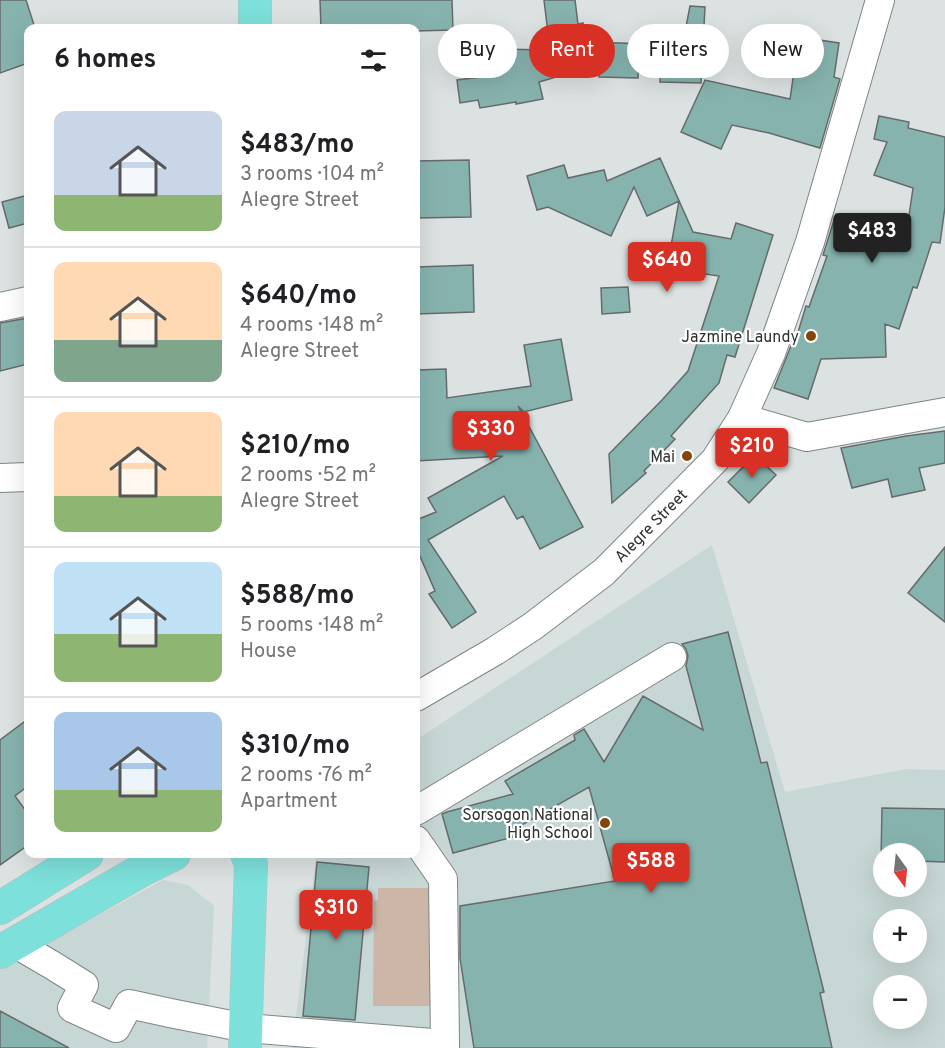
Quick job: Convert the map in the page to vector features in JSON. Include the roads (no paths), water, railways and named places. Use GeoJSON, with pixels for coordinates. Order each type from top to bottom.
{"type":"FeatureCollection","features":[{"type":"Feature","properties":{"kind":"main road"},"geometry":{"type":"LineString","coordinates":[[255,0],[255,24]]}},
{"type":"Feature","properties":{"kind":"main road"},"geometry":{"type":"LineString","coordinates":[[0,908],[81,858]]}},
{"type":"Feature","properties":{"kind":"main road"},"geometry":{"type":"LineString","coordinates":[[8,948],[166,858]]}},
{"type":"Feature","properties":{"kind":"main road"},"geometry":{"type":"LineString","coordinates":[[246,1038],[251,858]]}},
{"type":"Feature","properties":{"kind":"street","name":"Alegre Street"},"geometry":{"type":"LineString","coordinates":[[420,695],[533,626],[604,572],[715,460],[742,418],[771,353],[810,242],[880,0]]}},
{"type":"Feature","properties":{"kind":"street"},"geometry":{"type":"LineString","coordinates":[[0,307],[24,302]]}},
{"type":"Feature","properties":{"kind":"street"},"geometry":{"type":"LineString","coordinates":[[742,418],[807,437],[945,412]]}},
{"type":"Feature","properties":{"kind":"street"},"geometry":{"type":"LineString","coordinates":[[0,478],[24,477]]}},
{"type":"Feature","properties":{"kind":"street"},"geometry":{"type":"LineString","coordinates":[[420,809],[672,657]]}},
{"type":"Feature","properties":{"kind":"street"},"geometry":{"type":"LineString","coordinates":[[8,948],[52,965],[84,985],[72,1008],[116,1028],[129,1004],[170,1013],[246,1038],[445,1046],[444,879],[420,846]]}},
{"type":"Feature","properties":{"kind":"place","name":"Jazmine Laundy"},"geometry":{"type":"Point","coordinates":[811,336]}},
{"type":"Feature","properties":{"kind":"place","name":"Mai"},"geometry":{"type":"Point","coordinates":[687,456]}},
{"type":"Feature","properties":{"kind":"place","name":"Sorsogon National High School"},"geometry":{"type":"Point","coordinates":[605,823]}}]}
